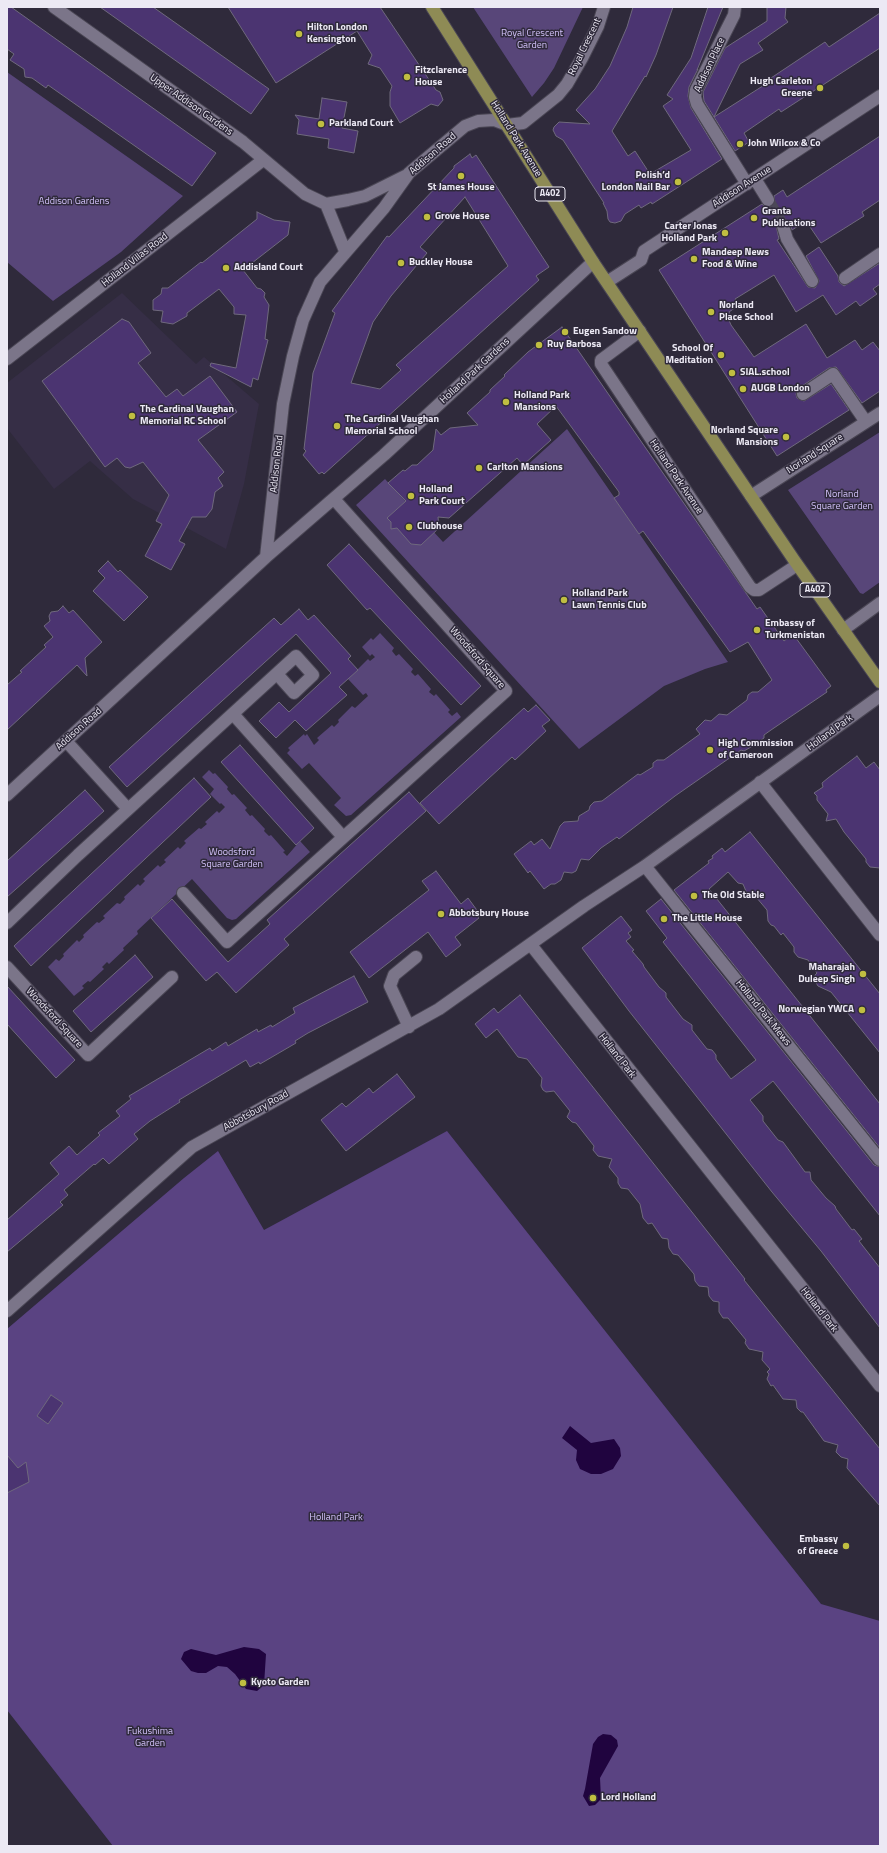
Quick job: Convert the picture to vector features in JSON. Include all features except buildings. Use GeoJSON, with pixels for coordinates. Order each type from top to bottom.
{"type":"FeatureCollection","features":[{"type":"Feature","properties":{"kind":"main road","name":"Holland Park Avenue"},"geometry":{"type":"LineString","coordinates":[[432,7],[607,282],[797,565],[880,682]]}},
{"type":"Feature","properties":{"kind":"street","name":"Upper Addison Gardens"},"geometry":{"type":"LineString","coordinates":[[54,7],[243,142],[305,194],[326,204]]}},
{"type":"Feature","properties":{"kind":"street","name":"Royal Crescent"},"geometry":{"type":"LineString","coordinates":[[507,125],[523,123],[558,95],[567,84],[586,52],[598,26],[604,7]]}},
{"type":"Feature","properties":{"kind":"street","name":"Addison Place"},"geometry":{"type":"LineString","coordinates":[[735,7],[734,15],[696,90],[695,97],[697,104],[751,181]]}},
{"type":"Feature","properties":{"kind":"street","name":"Addison Avenue"},"geometry":{"type":"LineString","coordinates":[[607,282],[641,260],[644,251],[880,96]]}},
{"type":"Feature","properties":{"kind":"street","name":"Addison Road"},"geometry":{"type":"LineString","coordinates":[[7,796],[266,557],[283,404],[293,356],[303,320],[320,282],[345,251],[384,208],[410,173],[465,126],[478,121],[494,120],[507,125]]}},
{"type":"Feature","properties":{"kind":"street","name":"Holland Villas Road"},"geometry":{"type":"LineString","coordinates":[[7,359],[263,160]]}},
{"type":"Feature","properties":{"kind":"street"},"geometry":{"type":"LineString","coordinates":[[345,251],[326,204],[365,196],[410,173]]}},
{"type":"Feature","properties":{"kind":"street"},"geometry":{"type":"LineString","coordinates":[[751,181],[768,200]]}},
{"type":"Feature","properties":{"kind":"street"},"geometry":{"type":"LineString","coordinates":[[783,226],[787,239],[812,282]]}},
{"type":"Feature","properties":{"kind":"street"},"geometry":{"type":"LineString","coordinates":[[845,278],[880,254]]}},
{"type":"Feature","properties":{"kind":"street","name":"Holland Park Gardens"},"geometry":{"type":"LineString","coordinates":[[266,557],[334,499],[594,262]]}},
{"type":"Feature","properties":{"kind":"street","name":"Holland Park Avenue"},"geometry":{"type":"LineString","coordinates":[[640,331],[601,360],[601,364],[754,590],[759,590],[797,565]]}},
{"type":"Feature","properties":{"kind":"street"},"geometry":{"type":"LineString","coordinates":[[803,394],[833,374],[866,422]]}},
{"type":"Feature","properties":{"kind":"street","name":"Norland Square"},"geometry":{"type":"LineString","coordinates":[[751,496],[880,413]]}},
{"type":"Feature","properties":{"kind":"street","name":"Woodsford Square"},"geometry":{"type":"LineString","coordinates":[[183,893],[228,942],[506,691],[334,499]]}},
{"type":"Feature","properties":{"kind":"street"},"geometry":{"type":"LineString","coordinates":[[843,630],[880,603]]}},
{"type":"Feature","properties":{"kind":"street"},"geometry":{"type":"LineString","coordinates":[[7,923],[277,674]]}},
{"type":"Feature","properties":{"kind":"street","name":"Holland Park"},"geometry":{"type":"LineString","coordinates":[[880,696],[645,866],[584,906],[531,945],[880,1386]]}},
{"type":"Feature","properties":{"kind":"street"},"geometry":{"type":"LineString","coordinates":[[233,714],[343,837]]}},
{"type":"Feature","properties":{"kind":"street"},"geometry":{"type":"LineString","coordinates":[[66,741],[128,810]]}},
{"type":"Feature","properties":{"kind":"street"},"geometry":{"type":"LineString","coordinates":[[760,782],[880,935]]}},
{"type":"Feature","properties":{"kind":"street","name":"Holland Park Mews"},"geometry":{"type":"LineString","coordinates":[[645,866],[880,1160]]}},
{"type":"Feature","properties":{"kind":"street","name":"Abbotsbury Road"},"geometry":{"type":"LineString","coordinates":[[7,1311],[192,1147],[409,1027],[439,1009],[531,945]]}},
{"type":"Feature","properties":{"kind":"street"},"geometry":{"type":"LineString","coordinates":[[409,1027],[390,986],[394,974],[416,957]]}},
{"type":"Feature","properties":{"kind":"street","name":"Woodsford Square"},"geometry":{"type":"LineString","coordinates":[[7,967],[88,1055],[172,977]]}},
{"type":"Feature","properties":{"kind":"shaded area","name":"The Cardinal Vaughan Memorial RC School"},"geometry":{"type":"Polygon","coordinates":[[[122,293],[196,364],[204,357],[259,404],[244,484],[226,549],[133,499],[90,461],[54,489],[7,428],[7,383],[122,293]]]}},
{"type":"Feature","properties":{"kind":"shaded area"},"geometry":{"type":"Polygon","coordinates":[[[570,1426],[591,1443],[614,1439],[620,1448],[621,1456],[613,1469],[601,1474],[591,1474],[580,1469],[576,1460],[577,1450],[562,1438],[570,1426]]]}},
{"type":"Feature","properties":{"kind":"shaded area"},"geometry":{"type":"Polygon","coordinates":[[[244,1647],[259,1649],[266,1654],[264,1685],[257,1691],[246,1689],[235,1674],[227,1667],[218,1666],[206,1673],[198,1673],[191,1671],[181,1659],[184,1652],[191,1649],[216,1655],[244,1647]]]}},
{"type":"Feature","properties":{"kind":"shaded area"},"geometry":{"type":"Polygon","coordinates":[[[603,1734],[611,1735],[617,1740],[618,1746],[600,1778],[601,1799],[595,1805],[589,1806],[583,1796],[593,1744],[598,1737],[603,1734]]]}},
{"type":"Feature","properties":{"kind":"green space","name":"Royal Crescent Garden"},"geometry":{"type":"Polygon","coordinates":[[[473,7],[583,7],[554,68],[532,97],[473,7]]]}},
{"type":"Feature","properties":{"kind":"green space","name":"Addison Gardens"},"geometry":{"type":"Polygon","coordinates":[[[7,72],[183,196],[121,252],[53,301],[7,262],[7,72]]]}},
{"type":"Feature","properties":{"kind":"green space","name":"Holland Park Lawn Tennis Club"},"geometry":{"type":"Polygon","coordinates":[[[567,429],[728,662],[705,669],[664,686],[579,749],[356,505],[385,479],[443,542],[567,429]]]}},
{"type":"Feature","properties":{"kind":"green space","name":"Norland Square Garden"},"geometry":{"type":"Polygon","coordinates":[[[880,432],[880,582],[863,594],[860,593],[788,490],[880,432]]]}},
{"type":"Feature","properties":{"kind":"green space"},"geometry":{"type":"Polygon","coordinates":[[[380,633],[394,648],[392,651],[396,656],[399,654],[413,669],[411,672],[415,676],[418,674],[431,689],[429,692],[434,696],[436,694],[450,710],[448,712],[452,716],[457,712],[461,717],[351,815],[346,816],[334,805],[341,798],[309,763],[302,769],[287,753],[290,750],[288,748],[304,734],[305,736],[307,734],[314,745],[319,740],[317,738],[332,725],[334,727],[339,722],[338,720],[352,706],[355,708],[368,696],[366,693],[363,695],[348,679],[368,659],[370,661],[375,657],[372,654],[370,656],[362,647],[371,638],[373,640],[380,633]]]}},
{"type":"Feature","properties":{"kind":"green space","name":"Woodsford Square Garden"},"geometry":{"type":"Polygon","coordinates":[[[209,770],[213,774],[215,773],[228,787],[227,789],[232,795],[234,794],[247,808],[245,810],[250,816],[252,815],[265,829],[264,831],[269,836],[271,835],[285,851],[283,852],[287,856],[300,841],[310,852],[236,919],[232,920],[227,918],[192,879],[137,931],[138,934],[123,948],[124,950],[109,964],[107,962],[102,967],[104,969],[90,982],[88,981],[82,986],[84,988],[74,996],[48,967],[56,959],[59,961],[64,956],[63,954],[77,940],[79,942],[84,937],[83,935],[97,922],[99,923],[105,918],[103,916],[117,903],[120,904],[125,899],[124,897],[138,884],[140,886],[145,881],[143,879],[158,865],[160,867],[166,862],[164,860],[178,847],[180,849],[186,843],[184,841],[199,828],[201,829],[207,824],[205,822],[217,811],[219,813],[225,807],[210,794],[214,789],[202,777],[209,770]]]}},
{"type":"Feature","properties":{"kind":"green space","name":"Holland Park"},"geometry":{"type":"Polygon","coordinates":[[[447,1131],[821,1604],[880,1621],[880,1846],[113,1846],[7,1710],[7,1329],[184,1178],[218,1151],[264,1230],[447,1131]]]}},
{"type":"Feature","properties":{"kind":"tunnel"},"geometry":{"type":"LineString","coordinates":[[768,200],[783,226]]}},
{"type":"Feature","properties":{"kind":"place","name":"Hilton London Kensington"},"geometry":{"type":"Point","coordinates":[299,34]}},
{"type":"Feature","properties":{"kind":"place","name":"Fitzclarence House"},"geometry":{"type":"Point","coordinates":[407,77]}},
{"type":"Feature","properties":{"kind":"place","name":"Hugh Carleton Greene"},"geometry":{"type":"Point","coordinates":[820,88]}},
{"type":"Feature","properties":{"kind":"place","name":"Parkland Court"},"geometry":{"type":"Point","coordinates":[321,124]}},
{"type":"Feature","properties":{"kind":"place","name":"John Wilcox & Co"},"geometry":{"type":"Point","coordinates":[740,144]}},
{"type":"Feature","properties":{"kind":"place","name":"St James House"},"geometry":{"type":"Point","coordinates":[461,176]}},
{"type":"Feature","properties":{"kind":"place","name":"Polish’d London Nail Bar"},"geometry":{"type":"Point","coordinates":[678,182]}},
{"type":"Feature","properties":{"kind":"place","name":"Grove House"},"geometry":{"type":"Point","coordinates":[427,217]}},
{"type":"Feature","properties":{"kind":"place","name":"Granta Publications"},"geometry":{"type":"Point","coordinates":[754,218]}},
{"type":"Feature","properties":{"kind":"place","name":"Carter Jonas Holland Park"},"geometry":{"type":"Point","coordinates":[725,233]}},
{"type":"Feature","properties":{"kind":"place","name":"Mandeep News Food & Wine"},"geometry":{"type":"Point","coordinates":[694,259]}},
{"type":"Feature","properties":{"kind":"place","name":"Buckley House"},"geometry":{"type":"Point","coordinates":[401,263]}},
{"type":"Feature","properties":{"kind":"place","name":"Addisland Court"},"geometry":{"type":"Point","coordinates":[226,268]}},
{"type":"Feature","properties":{"kind":"place","name":"Norland Place School"},"geometry":{"type":"Point","coordinates":[711,312]}},
{"type":"Feature","properties":{"kind":"place","name":"Eugen Sandow"},"geometry":{"type":"Point","coordinates":[565,332]}},
{"type":"Feature","properties":{"kind":"place","name":"Ruy Barbosa"},"geometry":{"type":"Point","coordinates":[539,345]}},
{"type":"Feature","properties":{"kind":"place","name":"School Of Meditation"},"geometry":{"type":"Point","coordinates":[721,355]}},
{"type":"Feature","properties":{"kind":"place","name":"SIAL.school"},"geometry":{"type":"Point","coordinates":[732,373]}},
{"type":"Feature","properties":{"kind":"place","name":"AUGB London"},"geometry":{"type":"Point","coordinates":[743,389]}},
{"type":"Feature","properties":{"kind":"place","name":"Holland Park Mansions"},"geometry":{"type":"Point","coordinates":[506,402]}},
{"type":"Feature","properties":{"kind":"place","name":"The Cardinal Vaughan Memorial RC School"},"geometry":{"type":"Point","coordinates":[132,416]}},
{"type":"Feature","properties":{"kind":"place","name":"The Cardinal Vaughan Memorial School"},"geometry":{"type":"Point","coordinates":[337,426]}},
{"type":"Feature","properties":{"kind":"place","name":"Norland Square Mansions"},"geometry":{"type":"Point","coordinates":[786,437]}},
{"type":"Feature","properties":{"kind":"place","name":"Carlton Mansions"},"geometry":{"type":"Point","coordinates":[479,468]}},
{"type":"Feature","properties":{"kind":"place","name":"Holland Park Court"},"geometry":{"type":"Point","coordinates":[411,496]}},
{"type":"Feature","properties":{"kind":"place","name":"Clubhouse"},"geometry":{"type":"Point","coordinates":[409,527]}},
{"type":"Feature","properties":{"kind":"place","name":"Holland Park Lawn Tennis Club"},"geometry":{"type":"Point","coordinates":[564,600]}},
{"type":"Feature","properties":{"kind":"place","name":"Embassy of Turkmenistan"},"geometry":{"type":"Point","coordinates":[757,630]}},
{"type":"Feature","properties":{"kind":"place","name":"High Commission of Cameroon"},"geometry":{"type":"Point","coordinates":[710,750]}},
{"type":"Feature","properties":{"kind":"place","name":"The Old Stable"},"geometry":{"type":"Point","coordinates":[694,896]}},
{"type":"Feature","properties":{"kind":"place","name":"Abbotsbury House"},"geometry":{"type":"Point","coordinates":[441,914]}},
{"type":"Feature","properties":{"kind":"place","name":"The Little House"},"geometry":{"type":"Point","coordinates":[664,919]}},
{"type":"Feature","properties":{"kind":"place","name":"Maharajah Duleep Singh"},"geometry":{"type":"Point","coordinates":[863,974]}},
{"type":"Feature","properties":{"kind":"place","name":"Norwegian YWCA"},"geometry":{"type":"Point","coordinates":[862,1010]}},
{"type":"Feature","properties":{"kind":"place","name":"Embassy of Greece"},"geometry":{"type":"Point","coordinates":[846,1546]}},
{"type":"Feature","properties":{"kind":"place","name":"Kyoto Garden"},"geometry":{"type":"Point","coordinates":[243,1683]}},
{"type":"Feature","properties":{"kind":"place","name":"Lord Holland"},"geometry":{"type":"Point","coordinates":[593,1798]}},
{"type":"Feature","properties":{"kind":"park label","name":"Fukushima Garden"},"geometry":{"type":"Point","coordinates":[150,1738]}}]}
